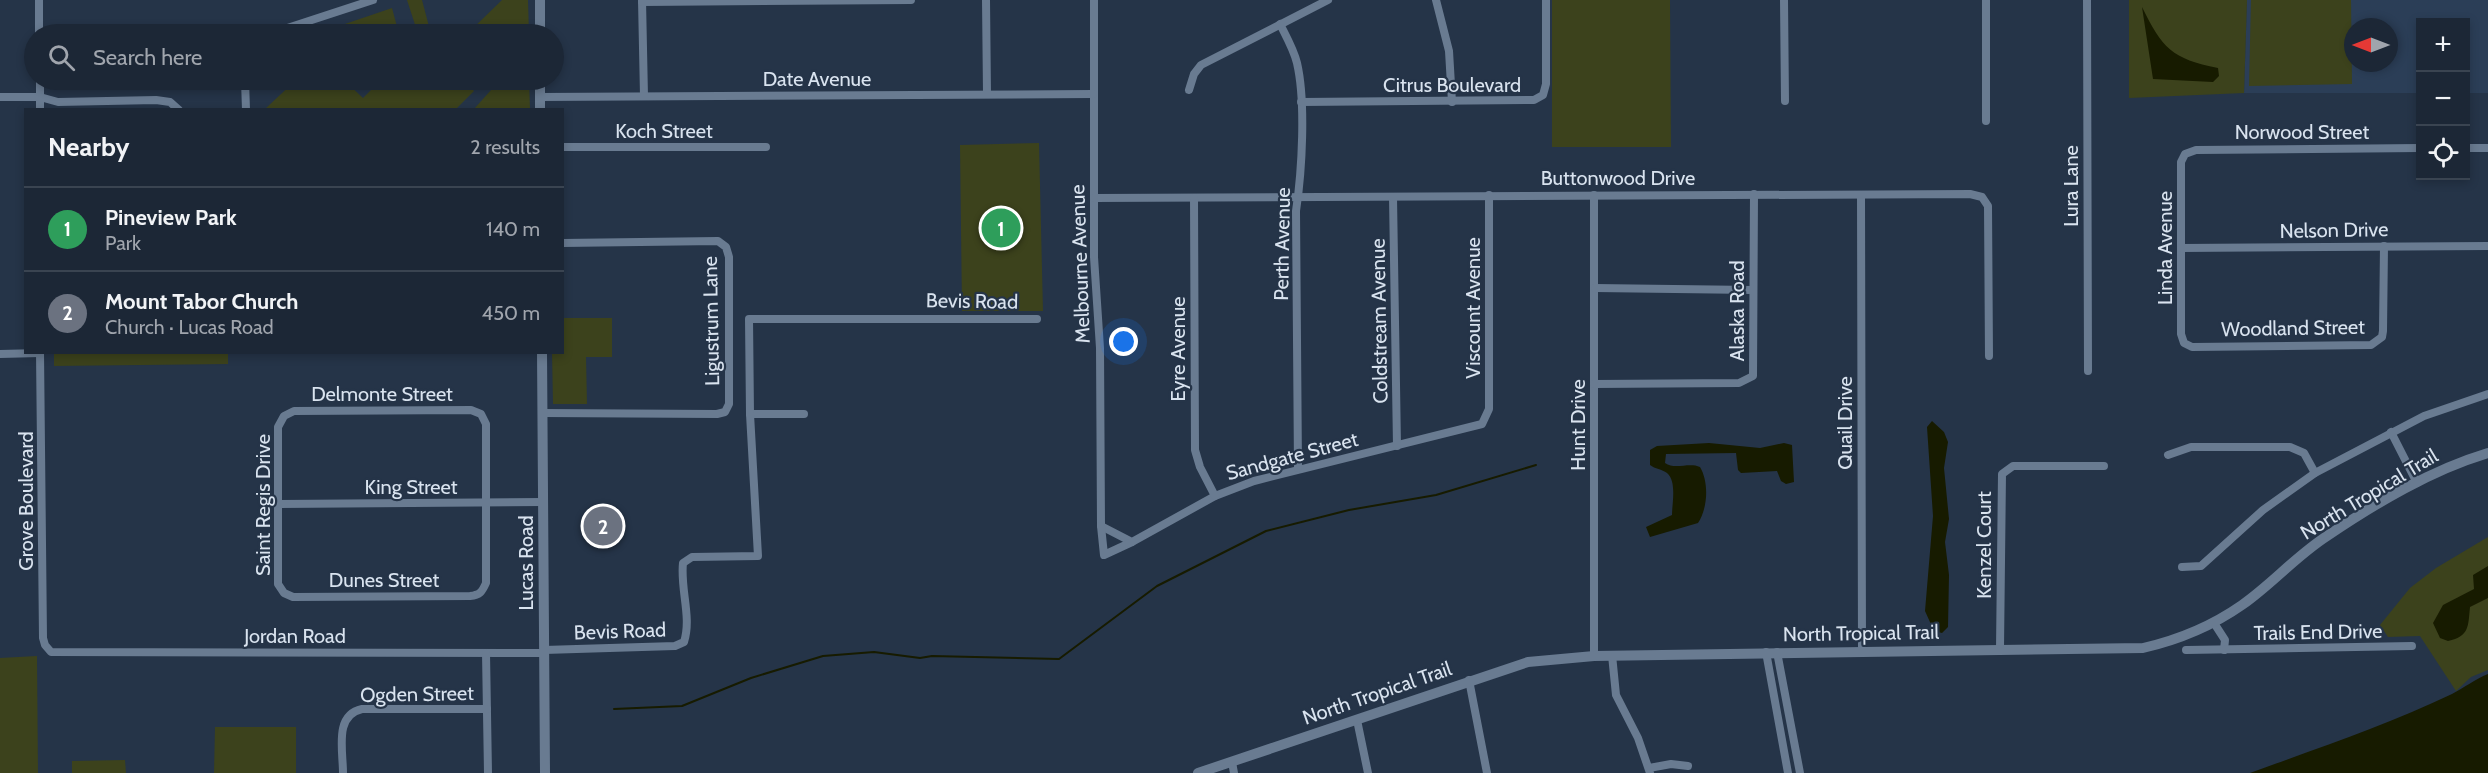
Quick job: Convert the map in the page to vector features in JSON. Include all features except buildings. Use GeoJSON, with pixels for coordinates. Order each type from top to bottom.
{"type":"FeatureCollection","features":[{"type":"Feature","properties":{"kind":"street"},"geometry":{"type":"LineString","coordinates":[[39,0],[39,24]]}},
{"type":"Feature","properties":{"kind":"street"},"geometry":{"type":"LineString","coordinates":[[300,24],[373,0]]}},
{"type":"Feature","properties":{"kind":"street"},"geometry":{"type":"LineString","coordinates":[[540,0],[540,24]]}},
{"type":"Feature","properties":{"kind":"street"},"geometry":{"type":"LineString","coordinates":[[644,96],[642,1],[911,0]]}},
{"type":"Feature","properties":{"kind":"street"},"geometry":{"type":"LineString","coordinates":[[986,0],[987,94]]}},
{"type":"Feature","properties":{"kind":"street","name":"Melbourne Avenue"},"geometry":{"type":"LineString","coordinates":[[1094,0],[1094,198],[1100,348],[1101,526],[1104,555],[1132,542]]}},
{"type":"Feature","properties":{"kind":"street"},"geometry":{"type":"LineString","coordinates":[[1189,90],[1194,74],[1202,65],[1328,0]]}},
{"type":"Feature","properties":{"kind":"street"},"geometry":{"type":"LineString","coordinates":[[1436,0],[1449,51],[1452,102]]}},
{"type":"Feature","properties":{"kind":"street","name":"Citrus Boulevard"},"geometry":{"type":"LineString","coordinates":[[1300,102],[1527,102],[1543,95],[1546,84],[1546,0]]}},
{"type":"Feature","properties":{"kind":"street"},"geometry":{"type":"LineString","coordinates":[[1784,0],[1785,101]]}},
{"type":"Feature","properties":{"kind":"street"},"geometry":{"type":"LineString","coordinates":[[1986,0],[1986,121]]}},
{"type":"Feature","properties":{"kind":"street","name":"Lura Lane"},"geometry":{"type":"LineString","coordinates":[[2087,0],[2088,371]]}},
{"type":"Feature","properties":{"kind":"street","name":"Perth Avenue"},"geometry":{"type":"LineString","coordinates":[[1280,24],[1297,59],[1300,102],[1298,468]]}},
{"type":"Feature","properties":{"kind":"street"},"geometry":{"type":"LineString","coordinates":[[40,90],[40,108]]}},
{"type":"Feature","properties":{"kind":"street"},"geometry":{"type":"LineString","coordinates":[[245,90],[246,108]]}},
{"type":"Feature","properties":{"kind":"street"},"geometry":{"type":"LineString","coordinates":[[540,90],[540,108]]}},
{"type":"Feature","properties":{"kind":"street","name":"Date Avenue"},"geometry":{"type":"LineString","coordinates":[[540,97],[1093,94]]}},
{"type":"Feature","properties":{"kind":"street"},"geometry":{"type":"LineString","coordinates":[[0,97],[40,97],[58,102],[164,100],[177,108]]}},
{"type":"Feature","properties":{"kind":"street","name":"Koch Street"},"geometry":{"type":"LineString","coordinates":[[564,147],[766,147]]}},
{"type":"Feature","properties":{"kind":"street","name":"Norwood Street"},"geometry":{"type":"LineString","coordinates":[[2185,154],[2196,150],[2416,148]]}},
{"type":"Feature","properties":{"kind":"street"},"geometry":{"type":"LineString","coordinates":[[2470,148],[2488,148]]}},
{"type":"Feature","properties":{"kind":"street","name":"Linda Avenue"},"geometry":{"type":"LineString","coordinates":[[2184,343],[2181,334],[2181,162],[2185,154]]}},
{"type":"Feature","properties":{"kind":"street","name":"Alaska Road"},"geometry":{"type":"LineString","coordinates":[[1594,384],[1746,381],[1753,376],[1755,370],[1754,194]]}},
{"type":"Feature","properties":{"kind":"street","name":"Buttonwood Drive"},"geometry":{"type":"LineString","coordinates":[[1094,198],[1970,194],[1982,198],[1988,206],[1989,356]]}},
{"type":"Feature","properties":{"kind":"street","name":"Viscount Avenue"},"geometry":{"type":"LineString","coordinates":[[1486,420],[1489,409],[1489,195]]}},
{"type":"Feature","properties":{"kind":"street","name":"Hunt Drive"},"geometry":{"type":"LineString","coordinates":[[1594,195],[1594,656]]}},
{"type":"Feature","properties":{"kind":"street","name":"Quail Drive"},"geometry":{"type":"LineString","coordinates":[[1861,195],[1862,651]]}},
{"type":"Feature","properties":{"kind":"street","name":"Coldstream Avenue"},"geometry":{"type":"LineString","coordinates":[[1394,197],[1397,446]]}},
{"type":"Feature","properties":{"kind":"street","name":"Eyre Avenue"},"geometry":{"type":"LineString","coordinates":[[1194,198],[1195,450],[1200,467],[1215,496]]}},
{"type":"Feature","properties":{"kind":"street","name":"Ligustrum Lane"},"geometry":{"type":"LineString","coordinates":[[542,413],[717,414],[724,412],[729,404],[729,257],[726,247],[718,241],[564,243]]}},
{"type":"Feature","properties":{"kind":"street","name":"Woodland Street"},"geometry":{"type":"LineString","coordinates":[[2184,343],[2192,346],[2371,345],[2382,337],[2383,331],[2384,246]]}},
{"type":"Feature","properties":{"kind":"street","name":"Nelson Drive"},"geometry":{"type":"LineString","coordinates":[[2181,248],[2488,246]]}},
{"type":"Feature","properties":{"kind":"street"},"geometry":{"type":"LineString","coordinates":[[1595,288],[1754,290]]}},
{"type":"Feature","properties":{"kind":"street","name":"Bevis Road"},"geometry":{"type":"LineString","coordinates":[[544,651],[675,646],[684,642],[687,632],[681,577],[683,563],[692,556],[758,556],[750,414],[749,319],[952,317],[1037,319]]}},
{"type":"Feature","properties":{"kind":"street"},"geometry":{"type":"LineString","coordinates":[[0,354],[24,353]]}},
{"type":"Feature","properties":{"kind":"street","name":"Grove Boulevard"},"geometry":{"type":"LineString","coordinates":[[40,354],[43,638],[47,649]]}},
{"type":"Feature","properties":{"kind":"street","name":"Lucas Road"},"geometry":{"type":"LineString","coordinates":[[542,354],[545,773]]}},
{"type":"Feature","properties":{"kind":"street"},"geometry":{"type":"LineString","coordinates":[[2182,567],[2201,566],[2263,510],[2315,473],[2391,432],[2442,408],[2488,394]]}},
{"type":"Feature","properties":{"kind":"street","name":"Delmonte Street"},"geometry":{"type":"LineString","coordinates":[[284,416],[294,411],[471,410],[481,414],[486,424],[486,503]]}},
{"type":"Feature","properties":{"kind":"street"},"geometry":{"type":"LineString","coordinates":[[750,414],[804,414]]}},
{"type":"Feature","properties":{"kind":"street","name":"Saint Regis Drive"},"geometry":{"type":"LineString","coordinates":[[284,416],[278,427],[278,584],[284,593]]}},
{"type":"Feature","properties":{"kind":"street","name":"Sandgate Street"},"geometry":{"type":"LineString","coordinates":[[1132,542],[1215,496],[1254,481],[1298,468],[1476,427],[1486,420]]}},
{"type":"Feature","properties":{"kind":"street"},"geometry":{"type":"LineString","coordinates":[[2391,432],[2417,483]]}},
{"type":"Feature","properties":{"kind":"street"},"geometry":{"type":"LineString","coordinates":[[2168,455],[2191,447],[2290,447],[2304,453],[2315,473]]}},
{"type":"Feature","properties":{"kind":"street","name":"North Tropical Trail"},"geometry":{"type":"LineString","coordinates":[[1198,773],[1233,767],[1469,680],[1528,662],[1612,655],[2143,648],[2214,623],[2244,604],[2327,536],[2417,483],[2458,462],[2488,453]]}},
{"type":"Feature","properties":{"kind":"street","name":"Kenzel Court"},"geometry":{"type":"LineString","coordinates":[[2000,649],[2002,474],[2013,466],[2104,466]]}},
{"type":"Feature","properties":{"kind":"street","name":"King Street"},"geometry":{"type":"LineString","coordinates":[[279,504],[543,502]]}},
{"type":"Feature","properties":{"kind":"street","name":"Dunes Street"},"geometry":{"type":"LineString","coordinates":[[284,593],[293,597],[478,595],[483,591],[486,583],[486,503]]}},
{"type":"Feature","properties":{"kind":"street"},"geometry":{"type":"LineString","coordinates":[[1101,526],[1116,536],[1132,542]]}},
{"type":"Feature","properties":{"kind":"street","name":"Trails End Drive"},"geometry":{"type":"LineString","coordinates":[[2214,623],[2225,640],[2224,650]]}},
{"type":"Feature","properties":{"kind":"street","name":"Trails End Drive"},"geometry":{"type":"LineString","coordinates":[[2186,650],[2412,646]]}},
{"type":"Feature","properties":{"kind":"street","name":"Jordan Road"},"geometry":{"type":"LineString","coordinates":[[47,649],[60,653],[544,651]]}},
{"type":"Feature","properties":{"kind":"street"},"geometry":{"type":"LineString","coordinates":[[1771,652],[1800,773]]}},
{"type":"Feature","properties":{"kind":"street"},"geometry":{"type":"LineString","coordinates":[[1771,652],[1788,773]]}},
{"type":"Feature","properties":{"kind":"street"},"geometry":{"type":"LineString","coordinates":[[486,653],[488,773]]}},
{"type":"Feature","properties":{"kind":"street"},"geometry":{"type":"LineString","coordinates":[[1612,655],[1616,695],[1638,738],[1650,770],[1671,764],[1688,766]]}},
{"type":"Feature","properties":{"kind":"street"},"geometry":{"type":"LineString","coordinates":[[1469,680],[1487,773]]}},
{"type":"Feature","properties":{"kind":"street","name":"Ogden Street"},"geometry":{"type":"LineString","coordinates":[[343,773],[343,723],[349,714],[362,709],[487,709]]}},
{"type":"Feature","properties":{"kind":"street"},"geometry":{"type":"LineString","coordinates":[[1357,720],[1368,773]]}},
{"type":"Feature","properties":{"kind":"street"},"geometry":{"type":"LineString","coordinates":[[1785,754],[1796,751]]}},
{"type":"Feature","properties":{"kind":"shaded area"},"geometry":{"type":"Polygon","coordinates":[[[407,0],[422,0],[428,24],[415,24],[407,0]]]}},
{"type":"Feature","properties":{"kind":"shaded area"},"geometry":{"type":"Polygon","coordinates":[[[502,0],[528,0],[529,24],[477,24],[502,0]]]}},
{"type":"Feature","properties":{"kind":"shaded area"},"geometry":{"type":"Polygon","coordinates":[[[1552,0],[1670,0],[1671,147],[1552,147],[1552,0]]]}},
{"type":"Feature","properties":{"kind":"shaded area"},"geometry":{"type":"Polygon","coordinates":[[[2129,0],[2247,0],[2244,93],[2129,98],[2129,0]]]}},
{"type":"Feature","properties":{"kind":"shaded area"},"geometry":{"type":"Polygon","coordinates":[[[2247,0],[2488,0],[2488,93],[2470,93],[2470,18],[2416,18],[2416,93],[2244,93],[2247,0]]]}},
{"type":"Feature","properties":{"kind":"shaded area"},"geometry":{"type":"Polygon","coordinates":[[[2251,0],[2351,0],[2351,18],[2344,18],[2344,72],[2352,72],[2352,84],[2249,86],[2251,0]]]}},
{"type":"Feature","properties":{"kind":"shaded area"},"geometry":{"type":"Polygon","coordinates":[[[2142,7],[2156,33],[2170,50],[2179,56],[2218,68],[2219,76],[2213,82],[2153,79],[2142,7]]]}},
{"type":"Feature","properties":{"kind":"shaded area"},"geometry":{"type":"Polygon","coordinates":[[[392,8],[396,24],[345,24],[392,8]]]}},
{"type":"Feature","properties":{"kind":"shaded area"},"geometry":{"type":"Polygon","coordinates":[[[285,90],[355,90],[363,98],[371,90],[474,91],[457,108],[266,108],[285,90]]]}},
{"type":"Feature","properties":{"kind":"shaded area"},"geometry":{"type":"Polygon","coordinates":[[[491,90],[529,90],[530,108],[475,108],[491,90]]]}},
{"type":"Feature","properties":{"kind":"shaded area"},"geometry":{"type":"Polygon","coordinates":[[[1039,143],[1043,311],[962,311],[960,145],[1039,143]]]}},
{"type":"Feature","properties":{"kind":"shaded area"},"geometry":{"type":"Polygon","coordinates":[[[564,318],[612,318],[612,357],[586,357],[587,404],[553,404],[552,354],[564,354],[564,318]]]}},
{"type":"Feature","properties":{"kind":"shaded area"},"geometry":{"type":"Polygon","coordinates":[[[54,354],[228,354],[228,364],[54,366],[54,354]]]}},
{"type":"Feature","properties":{"kind":"shaded area"},"geometry":{"type":"Polygon","coordinates":[[[1932,421],[1944,432],[1948,442],[1944,468],[1949,519],[1945,542],[1949,575],[1948,627],[1942,633],[1934,631],[1925,611],[1933,516],[1927,427],[1932,421]]]}},
{"type":"Feature","properties":{"kind":"shaded area"},"geometry":{"type":"Polygon","coordinates":[[[1709,443],[1760,448],[1784,443],[1792,445],[1794,482],[1786,484],[1781,481],[1777,471],[1741,473],[1738,470],[1736,453],[1666,454],[1665,463],[1669,465],[1700,467],[1706,487],[1704,510],[1698,523],[1650,537],[1646,527],[1672,515],[1673,493],[1670,477],[1650,465],[1650,450],[1657,446],[1709,443]]]}},
{"type":"Feature","properties":{"kind":"shaded area"},"geometry":{"type":"Polygon","coordinates":[[[2488,537],[2488,670],[2471,677],[2456,691],[2420,636],[2388,637],[2380,625],[2410,588],[2436,568],[2488,537]]]}},
{"type":"Feature","properties":{"kind":"shaded area"},"geometry":{"type":"Polygon","coordinates":[[[2488,566],[2488,598],[2470,607],[2468,625],[2464,633],[2448,641],[2440,638],[2433,623],[2443,605],[2474,589],[2473,575],[2488,566]]]}},
{"type":"Feature","properties":{"kind":"shaded area"},"geometry":{"type":"Polygon","coordinates":[[[37,656],[38,773],[0,773],[0,658],[37,656]]]}},
{"type":"Feature","properties":{"kind":"shaded area"},"geometry":{"type":"Polygon","coordinates":[[[2488,674],[2488,773],[2250,773],[2403,716],[2452,694],[2488,674]]]}},
{"type":"Feature","properties":{"kind":"shaded area"},"geometry":{"type":"Polygon","coordinates":[[[215,727],[296,727],[296,773],[214,773],[215,727]]]}},
{"type":"Feature","properties":{"kind":"shaded area"},"geometry":{"type":"Polygon","coordinates":[[[125,760],[126,773],[72,773],[72,761],[125,760]]]}},
{"type":"Feature","properties":{"kind":"waterway"},"geometry":{"type":"LineString","coordinates":[[614,709],[682,706],[751,678],[823,656],[874,652],[920,658],[932,656],[1059,659],[1157,586],[1266,531],[1349,510],[1436,495],[1536,465]]}},
{"type":"Feature","properties":{"kind":"place","name":"Pineview Park"},"geometry":{"type":"Point","coordinates":[1001,228]}},
{"type":"Feature","properties":{"kind":"place","name":"Mount Tabor Church"},"geometry":{"type":"Point","coordinates":[603,526]}}]}
